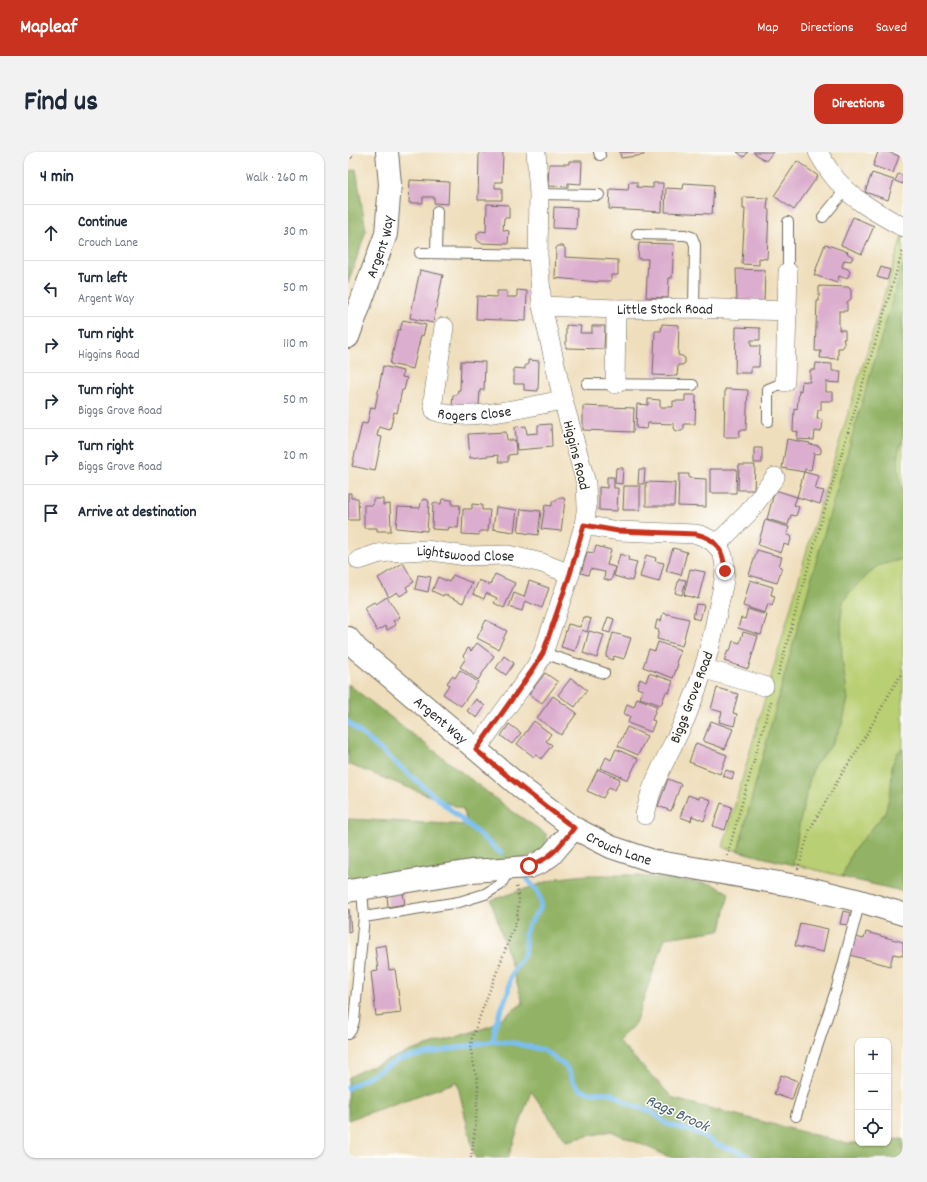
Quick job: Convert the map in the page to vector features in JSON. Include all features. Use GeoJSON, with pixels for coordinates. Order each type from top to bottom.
{"type":"FeatureCollection","features":[{"type":"Feature","properties":{"kind":"street","name":"Argent Way"},"geometry":{"type":"LineString","coordinates":[[348,337],[386,234],[390,184],[387,152]]}},
{"type":"Feature","properties":{"kind":"street","name":"Higgins Road"},"geometry":{"type":"LineString","coordinates":[[476,750],[543,653],[570,574],[584,525],[587,506],[586,483],[563,400],[542,306],[538,255],[539,194],[536,152]]}},
{"type":"Feature","properties":{"kind":"street"},"geometry":{"type":"LineString","coordinates":[[818,152],[832,174],[860,202],[903,227]]}},
{"type":"Feature","properties":{"kind":"street"},"geometry":{"type":"LineString","coordinates":[[785,382],[788,272]]}},
{"type":"Feature","properties":{"kind":"street","name":"Little Stock Road"},"geometry":{"type":"LineString","coordinates":[[542,306],[616,309],[694,308],[788,311]]}},
{"type":"Feature","properties":{"kind":"street"},"geometry":{"type":"LineString","coordinates":[[615,384],[616,309]]}},
{"type":"Feature","properties":{"kind":"street","name":"Rogers Close"},"geometry":{"type":"LineString","coordinates":[[444,327],[433,401],[435,411],[442,414],[476,415],[563,400]]}},
{"type":"Feature","properties":{"kind":"street"},"geometry":{"type":"LineString","coordinates":[[584,525],[625,532],[696,534],[706,537],[716,545],[748,513],[775,477]]}},
{"type":"Feature","properties":{"kind":"street","name":"Biggs Grove Road"},"geometry":{"type":"LineString","coordinates":[[645,815],[651,792],[686,718],[705,669],[712,643],[725,571],[724,557],[716,545]]}},
{"type":"Feature","properties":{"kind":"street","name":"Lightswood Close"},"geometry":{"type":"LineString","coordinates":[[360,560],[377,554],[420,550],[440,551],[466,556],[508,555],[542,564],[570,574]]}},
{"type":"Feature","properties":{"kind":"street","name":"Argent Way"},"geometry":{"type":"LineString","coordinates":[[348,638],[357,649],[476,750],[523,789],[574,828]]}},
{"type":"Feature","properties":{"kind":"street"},"geometry":{"type":"LineString","coordinates":[[705,669],[771,687]]}},
{"type":"Feature","properties":{"kind":"street","name":"Crouch Lane"},"geometry":{"type":"LineString","coordinates":[[355,890],[471,871],[529,866],[541,862],[551,855],[574,828],[611,847],[631,855],[653,861],[793,885],[860,900],[903,914]]}},
{"type":"Feature","properties":{"kind":"lane"},"geometry":{"type":"LineString","coordinates":[[823,217],[846,189]]}},
{"type":"Feature","properties":{"kind":"lane"},"geometry":{"type":"LineString","coordinates":[[539,194],[600,195]]}},
{"type":"Feature","properties":{"kind":"lane"},"geometry":{"type":"LineString","coordinates":[[436,253],[437,211]]}},
{"type":"Feature","properties":{"kind":"lane"},"geometry":{"type":"LineString","coordinates":[[788,222],[788,272]]}},
{"type":"Feature","properties":{"kind":"lane"},"geometry":{"type":"LineString","coordinates":[[637,234],[685,235],[692,237],[695,245],[694,308]]}},
{"type":"Feature","properties":{"kind":"lane"},"geometry":{"type":"LineString","coordinates":[[420,253],[538,255]]}},
{"type":"Feature","properties":{"kind":"lane"},"geometry":{"type":"LineString","coordinates":[[768,422],[768,389],[785,382]]}},
{"type":"Feature","properties":{"kind":"lane"},"geometry":{"type":"LineString","coordinates":[[587,384],[694,385]]}},
{"type":"Feature","properties":{"kind":"lane"},"geometry":{"type":"LineString","coordinates":[[543,653],[604,672]]}},
{"type":"Feature","properties":{"kind":"lane"},"geometry":{"type":"LineString","coordinates":[[364,917],[459,902],[485,894],[500,885],[508,869]]}},
{"type":"Feature","properties":{"kind":"lane"},"geometry":{"type":"LineString","coordinates":[[348,1034],[354,1021],[364,917],[355,890]]}},
{"type":"Feature","properties":{"kind":"lane"},"geometry":{"type":"LineString","coordinates":[[796,1116],[837,987],[860,900]]}},
{"type":"Feature","properties":{"kind":"path"},"geometry":{"type":"LineString","coordinates":[[723,872],[771,687],[903,250]]}},
{"type":"Feature","properties":{"kind":"path"},"geometry":{"type":"LineString","coordinates":[[793,885],[810,829],[898,679],[903,673]]}},
{"type":"Feature","properties":{"kind":"path"},"geometry":{"type":"LineString","coordinates":[[471,1158],[476,1121],[478,1085],[471,1051],[472,1037],[517,919],[519,898],[515,882],[508,869]]}},
{"type":"Feature","properties":{"kind":"green space"},"geometry":{"type":"Polygon","coordinates":[[[356,169],[366,231],[348,283],[348,172],[356,169]]]}},
{"type":"Feature","properties":{"kind":"green space"},"geometry":{"type":"Polygon","coordinates":[[[903,233],[902,891],[723,847],[812,532],[903,233]]]}},
{"type":"Feature","properties":{"kind":"green space"},"geometry":{"type":"Polygon","coordinates":[[[903,264],[903,437],[898,454],[899,476],[903,500],[903,559],[877,566],[849,593],[843,602],[841,618],[842,659],[848,699],[842,725],[831,746],[814,766],[810,778],[799,826],[793,865],[738,851],[818,557],[903,264]]]}},
{"type":"Feature","properties":{"kind":"green space"},"geometry":{"type":"Polygon","coordinates":[[[348,684],[509,809],[546,834],[546,843],[544,847],[524,858],[348,884],[348,819],[468,825],[463,809],[348,764],[348,684]]]}},
{"type":"Feature","properties":{"kind":"green space"},"geometry":{"type":"Polygon","coordinates":[[[903,748],[902,891],[842,877],[852,852],[885,813],[891,790],[892,765],[898,752],[903,748]]]}},
{"type":"Feature","properties":{"kind":"green space"},"geometry":{"type":"Polygon","coordinates":[[[586,875],[631,875],[712,884],[729,893],[721,930],[665,938],[635,1024],[618,1041],[674,1099],[846,1143],[855,1143],[855,1146],[891,1146],[891,1140],[903,1139],[903,1158],[672,1158],[611,1131],[566,1141],[531,1091],[508,1158],[475,1158],[457,1082],[348,1120],[348,1078],[360,1071],[411,1051],[491,1026],[523,1003],[491,900],[559,878],[586,875]]]}},
{"type":"Feature","properties":{"kind":"building"},"geometry":{"type":"Polygon","coordinates":[[[348,152],[352,152],[352,158],[348,158],[348,152]]]}},
{"type":"Feature","properties":{"kind":"building"},"geometry":{"type":"Polygon","coordinates":[[[479,152],[503,152],[502,182],[495,182],[495,188],[502,188],[502,200],[478,200],[479,152]]]}},
{"type":"Feature","properties":{"kind":"building"},"geometry":{"type":"Polygon","coordinates":[[[620,152],[643,152],[644,155],[621,158],[620,152]]]}},
{"type":"Feature","properties":{"kind":"building"},"geometry":{"type":"Polygon","coordinates":[[[737,152],[748,152],[744,157],[737,152]]]}},
{"type":"Feature","properties":{"kind":"building"},"geometry":{"type":"Polygon","coordinates":[[[753,152],[773,152],[766,161],[753,152]]]}},
{"type":"Feature","properties":{"kind":"building"},"geometry":{"type":"Polygon","coordinates":[[[878,152],[888,152],[899,156],[893,173],[873,166],[878,152]]]}},
{"type":"Feature","properties":{"kind":"building"},"geometry":{"type":"Polygon","coordinates":[[[569,161],[582,161],[581,184],[568,183],[568,187],[548,186],[549,164],[569,164],[569,161]]]}},
{"type":"Feature","properties":{"kind":"building"},"geometry":{"type":"Polygon","coordinates":[[[797,161],[818,176],[794,210],[774,196],[797,161]]]}},
{"type":"Feature","properties":{"kind":"building"},"geometry":{"type":"Polygon","coordinates":[[[872,173],[894,180],[888,200],[865,192],[872,173]]]}},
{"type":"Feature","properties":{"kind":"building"},"geometry":{"type":"Polygon","coordinates":[[[898,174],[903,175],[903,184],[895,181],[898,174]]]}},
{"type":"Feature","properties":{"kind":"building"},"geometry":{"type":"Polygon","coordinates":[[[410,180],[449,182],[448,204],[434,203],[434,197],[423,197],[423,203],[409,203],[410,180]]]}},
{"type":"Feature","properties":{"kind":"building"},"geometry":{"type":"Polygon","coordinates":[[[629,182],[637,182],[637,187],[653,188],[653,183],[663,183],[662,212],[609,209],[610,189],[628,190],[629,182]]]}},
{"type":"Feature","properties":{"kind":"building"},"geometry":{"type":"Polygon","coordinates":[[[684,183],[714,185],[712,214],[665,212],[666,188],[683,189],[684,183]]]}},
{"type":"Feature","properties":{"kind":"building"},"geometry":{"type":"Polygon","coordinates":[[[743,197],[768,198],[767,259],[759,258],[759,265],[742,264],[745,209],[743,209],[743,197]]]}},
{"type":"Feature","properties":{"kind":"building"},"geometry":{"type":"Polygon","coordinates":[[[487,204],[509,205],[509,218],[504,218],[503,230],[509,231],[508,244],[481,243],[477,240],[477,234],[481,231],[486,232],[487,204]]]}},
{"type":"Feature","properties":{"kind":"building"},"geometry":{"type":"Polygon","coordinates":[[[554,207],[577,208],[576,229],[553,228],[554,207]]]}},
{"type":"Feature","properties":{"kind":"building"},"geometry":{"type":"Polygon","coordinates":[[[853,217],[874,226],[862,254],[841,245],[853,217]]]}},
{"type":"Feature","properties":{"kind":"building"},"geometry":{"type":"Polygon","coordinates":[[[639,243],[674,244],[672,278],[669,278],[668,298],[646,297],[648,259],[638,259],[639,243]]]}},
{"type":"Feature","properties":{"kind":"building"},"geometry":{"type":"Polygon","coordinates":[[[825,244],[848,252],[847,253],[853,257],[851,261],[844,260],[842,267],[848,269],[850,272],[848,277],[845,278],[839,276],[837,283],[814,275],[825,244]]]}},
{"type":"Feature","properties":{"kind":"building"},"geometry":{"type":"Polygon","coordinates":[[[558,246],[563,246],[565,248],[565,257],[618,260],[618,275],[611,275],[611,281],[598,282],[555,278],[556,248],[558,246]]]}},
{"type":"Feature","properties":{"kind":"building"},"geometry":{"type":"Polygon","coordinates":[[[881,267],[890,270],[887,280],[877,277],[881,267]]]}},
{"type":"Feature","properties":{"kind":"building"},"geometry":{"type":"Polygon","coordinates":[[[736,269],[765,270],[764,303],[737,302],[736,269]]]}},
{"type":"Feature","properties":{"kind":"building"},"geometry":{"type":"Polygon","coordinates":[[[420,270],[443,275],[433,323],[410,318],[420,270]]]}},
{"type":"Feature","properties":{"kind":"building"},"geometry":{"type":"Polygon","coordinates":[[[819,286],[848,287],[851,290],[851,299],[847,302],[847,311],[839,311],[839,330],[845,330],[845,339],[843,339],[844,346],[842,348],[838,348],[838,359],[820,358],[821,351],[815,351],[819,286]]]}},
{"type":"Feature","properties":{"kind":"building"},"geometry":{"type":"Polygon","coordinates":[[[517,290],[527,291],[526,321],[476,319],[477,296],[497,297],[497,291],[507,291],[507,297],[517,297],[517,290]]]}},
{"type":"Feature","properties":{"kind":"building"},"geometry":{"type":"Polygon","coordinates":[[[403,320],[426,325],[423,336],[421,335],[413,369],[390,364],[398,330],[400,330],[403,320]]]}},
{"type":"Feature","properties":{"kind":"building"},"geometry":{"type":"Polygon","coordinates":[[[662,324],[679,325],[678,355],[685,358],[685,363],[678,365],[677,376],[653,375],[655,331],[661,331],[662,324]]]}},
{"type":"Feature","properties":{"kind":"building"},"geometry":{"type":"Polygon","coordinates":[[[566,325],[581,326],[580,333],[592,333],[592,326],[605,326],[604,349],[566,348],[566,325]]]}},
{"type":"Feature","properties":{"kind":"building"},"geometry":{"type":"Polygon","coordinates":[[[736,327],[760,328],[760,340],[751,340],[751,346],[760,346],[759,367],[751,367],[751,373],[735,373],[736,327]]]}},
{"type":"Feature","properties":{"kind":"building"},"geometry":{"type":"Polygon","coordinates":[[[528,360],[539,361],[538,391],[524,390],[524,384],[514,384],[514,368],[525,369],[525,365],[528,365],[528,360]]]}},
{"type":"Feature","properties":{"kind":"building"},"geometry":{"type":"Polygon","coordinates":[[[461,361],[485,362],[484,390],[480,390],[479,407],[452,406],[453,395],[457,395],[458,390],[460,390],[461,361]]]}},
{"type":"Feature","properties":{"kind":"building"},"geometry":{"type":"Polygon","coordinates":[[[816,363],[832,364],[832,371],[841,371],[840,383],[826,382],[826,392],[833,392],[833,401],[821,401],[821,410],[818,410],[817,419],[823,421],[822,429],[820,432],[815,431],[814,440],[797,439],[798,432],[793,431],[794,408],[797,409],[799,390],[801,391],[802,381],[810,382],[810,370],[815,370],[816,363]]]}},
{"type":"Feature","properties":{"kind":"building"},"geometry":{"type":"Polygon","coordinates":[[[383,366],[403,371],[402,377],[407,378],[404,390],[402,390],[397,413],[394,412],[390,430],[379,427],[377,436],[382,437],[375,471],[352,466],[362,423],[367,424],[371,407],[375,408],[383,366]]]}},
{"type":"Feature","properties":{"kind":"building"},"geometry":{"type":"Polygon","coordinates":[[[725,389],[748,390],[746,430],[740,430],[739,437],[724,437],[725,389]]]}},
{"type":"Feature","properties":{"kind":"building"},"geometry":{"type":"Polygon","coordinates":[[[685,395],[696,395],[695,424],[684,424],[682,431],[676,431],[674,424],[648,423],[647,429],[636,428],[637,404],[648,405],[648,399],[660,400],[660,407],[673,407],[673,401],[685,401],[685,395]]]}},
{"type":"Feature","properties":{"kind":"building"},"geometry":{"type":"Polygon","coordinates":[[[583,406],[634,408],[633,432],[583,430],[583,406]]]}},
{"type":"Feature","properties":{"kind":"building"},"geometry":{"type":"Polygon","coordinates":[[[551,424],[552,447],[517,450],[515,427],[526,426],[527,434],[538,433],[538,425],[551,424]]]}},
{"type":"Feature","properties":{"kind":"building"},"geometry":{"type":"Polygon","coordinates":[[[506,432],[507,440],[515,440],[516,454],[508,455],[508,462],[499,462],[498,455],[470,458],[468,434],[506,432]]]}},
{"type":"Feature","properties":{"kind":"building"},"geometry":{"type":"Polygon","coordinates":[[[787,439],[819,446],[821,453],[814,453],[811,470],[805,469],[804,472],[782,468],[787,439]]]}},
{"type":"Feature","properties":{"kind":"building"},"geometry":{"type":"Polygon","coordinates":[[[754,448],[762,448],[762,463],[754,463],[754,448]]]}},
{"type":"Feature","properties":{"kind":"building"},"geometry":{"type":"Polygon","coordinates":[[[739,465],[755,465],[754,490],[738,490],[739,465]]]}},
{"type":"Feature","properties":{"kind":"building"},"geometry":{"type":"Polygon","coordinates":[[[616,468],[623,468],[622,484],[615,483],[616,468]]]}},
{"type":"Feature","properties":{"kind":"building"},"geometry":{"type":"Polygon","coordinates":[[[639,469],[645,469],[644,484],[638,484],[639,469]]]}},
{"type":"Feature","properties":{"kind":"building"},"geometry":{"type":"Polygon","coordinates":[[[710,469],[737,469],[736,493],[710,493],[710,469]]]}},
{"type":"Feature","properties":{"kind":"building"},"geometry":{"type":"Polygon","coordinates":[[[804,472],[819,476],[815,489],[824,491],[820,504],[797,497],[804,472]]]}},
{"type":"Feature","properties":{"kind":"building"},"geometry":{"type":"Polygon","coordinates":[[[679,474],[689,474],[689,478],[706,479],[706,507],[678,506],[679,474]]]}},
{"type":"Feature","properties":{"kind":"building"},"geometry":{"type":"Polygon","coordinates":[[[607,477],[614,477],[614,488],[618,488],[617,511],[599,510],[599,487],[607,488],[607,477]]]}},
{"type":"Feature","properties":{"kind":"building"},"geometry":{"type":"Polygon","coordinates":[[[646,482],[675,483],[674,506],[646,506],[646,482]]]}},
{"type":"Feature","properties":{"kind":"building"},"geometry":{"type":"Polygon","coordinates":[[[624,486],[640,486],[640,510],[623,510],[624,486]]]}},
{"type":"Feature","properties":{"kind":"building"},"geometry":{"type":"Polygon","coordinates":[[[775,490],[797,497],[794,505],[799,507],[796,516],[791,515],[788,525],[767,519],[775,490]]]}},
{"type":"Feature","properties":{"kind":"building"},"geometry":{"type":"Polygon","coordinates":[[[348,493],[351,493],[351,498],[358,498],[359,520],[348,520],[348,493]]]}},
{"type":"Feature","properties":{"kind":"building"},"geometry":{"type":"Polygon","coordinates":[[[559,498],[564,498],[565,501],[561,531],[541,529],[545,505],[552,506],[552,501],[556,501],[559,498]]]}},
{"type":"Feature","properties":{"kind":"building"},"geometry":{"type":"Polygon","coordinates":[[[373,499],[383,499],[383,505],[390,504],[391,531],[377,531],[377,528],[364,528],[364,505],[373,505],[373,499]]]}},
{"type":"Feature","properties":{"kind":"building"},"geometry":{"type":"Polygon","coordinates":[[[423,499],[428,500],[429,503],[427,531],[396,528],[398,507],[420,508],[423,499]]]}},
{"type":"Feature","properties":{"kind":"building"},"geometry":{"type":"Polygon","coordinates":[[[442,499],[452,500],[452,505],[460,505],[458,528],[449,527],[448,530],[432,529],[433,503],[441,504],[442,499]]]}},
{"type":"Feature","properties":{"kind":"building"},"geometry":{"type":"Polygon","coordinates":[[[472,504],[482,505],[482,510],[490,510],[488,531],[480,531],[479,535],[462,534],[463,509],[472,509],[472,504]]]}},
{"type":"Feature","properties":{"kind":"building"},"geometry":{"type":"Polygon","coordinates":[[[496,507],[517,510],[514,532],[493,529],[496,507]]]}},
{"type":"Feature","properties":{"kind":"building"},"geometry":{"type":"Polygon","coordinates":[[[521,509],[541,511],[538,535],[518,532],[521,509]]]}},
{"type":"Feature","properties":{"kind":"building"},"geometry":{"type":"Polygon","coordinates":[[[765,520],[789,527],[787,535],[792,536],[789,546],[784,544],[781,553],[758,545],[765,520]]]}},
{"type":"Feature","properties":{"kind":"building"},"geometry":{"type":"Polygon","coordinates":[[[596,546],[611,550],[607,565],[615,567],[611,581],[604,579],[605,572],[590,569],[588,575],[581,573],[587,552],[594,553],[596,546]]]}},
{"type":"Feature","properties":{"kind":"building"},"geometry":{"type":"Polygon","coordinates":[[[673,548],[687,552],[681,575],[666,571],[673,548]]]}},
{"type":"Feature","properties":{"kind":"building"},"geometry":{"type":"Polygon","coordinates":[[[757,550],[782,557],[779,566],[782,567],[777,583],[749,575],[757,550]]]}},
{"type":"Feature","properties":{"kind":"building"},"geometry":{"type":"Polygon","coordinates":[[[620,554],[629,557],[628,560],[637,562],[632,581],[614,576],[620,554]]]}},
{"type":"Feature","properties":{"kind":"building"},"geometry":{"type":"Polygon","coordinates":[[[646,555],[656,558],[655,561],[664,563],[659,582],[640,577],[646,555]]]}},
{"type":"Feature","properties":{"kind":"building"},"geometry":{"type":"Polygon","coordinates":[[[403,563],[414,582],[406,587],[408,591],[400,596],[397,592],[389,597],[378,578],[403,563]]]}},
{"type":"Feature","properties":{"kind":"building"},"geometry":{"type":"Polygon","coordinates":[[[690,569],[705,572],[698,599],[684,595],[690,569]]]}},
{"type":"Feature","properties":{"kind":"building"},"geometry":{"type":"Polygon","coordinates":[[[495,574],[515,583],[504,608],[494,603],[497,598],[486,593],[484,599],[473,594],[479,580],[490,585],[495,574]]]}},
{"type":"Feature","properties":{"kind":"building"},"geometry":{"type":"Polygon","coordinates":[[[418,575],[431,577],[428,592],[415,589],[418,575]]]}},
{"type":"Feature","properties":{"kind":"building"},"geometry":{"type":"Polygon","coordinates":[[[453,575],[472,583],[463,603],[444,594],[443,596],[432,591],[438,577],[449,582],[453,575]]]}},
{"type":"Feature","properties":{"kind":"building"},"geometry":{"type":"Polygon","coordinates":[[[679,579],[686,580],[682,595],[675,593],[679,579]]]}},
{"type":"Feature","properties":{"kind":"building"},"geometry":{"type":"Polygon","coordinates":[[[750,580],[773,587],[771,595],[775,596],[772,606],[768,604],[765,613],[743,606],[750,580]]]}},
{"type":"Feature","properties":{"kind":"building"},"geometry":{"type":"Polygon","coordinates":[[[529,581],[549,588],[542,608],[525,601],[522,611],[509,607],[514,593],[524,597],[529,581]]]}},
{"type":"Feature","properties":{"kind":"building"},"geometry":{"type":"Polygon","coordinates":[[[387,597],[400,617],[393,621],[396,625],[387,630],[385,626],[377,631],[364,608],[374,602],[376,604],[387,597]]]}},
{"type":"Feature","properties":{"kind":"building"},"geometry":{"type":"Polygon","coordinates":[[[696,604],[704,605],[700,620],[693,618],[696,604]]]}},
{"type":"Feature","properties":{"kind":"building"},"geometry":{"type":"Polygon","coordinates":[[[748,609],[767,615],[761,635],[738,628],[741,618],[745,619],[748,609]]]}},
{"type":"Feature","properties":{"kind":"building"},"geometry":{"type":"Polygon","coordinates":[[[663,613],[689,619],[682,646],[657,639],[659,630],[655,629],[657,620],[661,621],[663,613]]]}},
{"type":"Feature","properties":{"kind":"building"},"geometry":{"type":"Polygon","coordinates":[[[584,617],[591,619],[587,632],[582,630],[575,651],[561,647],[568,624],[580,627],[584,617]]]}},
{"type":"Feature","properties":{"kind":"building"},"geometry":{"type":"Polygon","coordinates":[[[608,617],[614,619],[610,633],[603,631],[608,617]]]}},
{"type":"Feature","properties":{"kind":"building"},"geometry":{"type":"Polygon","coordinates":[[[486,620],[507,631],[498,649],[477,638],[486,620]]]}},
{"type":"Feature","properties":{"kind":"building"},"geometry":{"type":"Polygon","coordinates":[[[589,631],[604,635],[597,658],[583,653],[589,631]]]}},
{"type":"Feature","properties":{"kind":"building"},"geometry":{"type":"Polygon","coordinates":[[[743,632],[758,636],[748,669],[724,661],[728,650],[730,651],[733,641],[740,643],[743,632]]]}},
{"type":"Feature","properties":{"kind":"building"},"geometry":{"type":"Polygon","coordinates":[[[613,633],[631,638],[624,659],[614,656],[613,660],[606,657],[613,633]]]}},
{"type":"Feature","properties":{"kind":"building"},"geometry":{"type":"Polygon","coordinates":[[[658,642],[681,650],[676,663],[678,664],[673,678],[643,667],[649,649],[655,651],[658,642]]]}},
{"type":"Feature","properties":{"kind":"building"},"geometry":{"type":"Polygon","coordinates":[[[477,643],[494,656],[478,680],[460,667],[466,658],[463,656],[468,648],[471,651],[477,643]]]}},
{"type":"Feature","properties":{"kind":"building"},"geometry":{"type":"Polygon","coordinates":[[[504,656],[514,663],[506,675],[496,668],[504,656]]]}},
{"type":"Feature","properties":{"kind":"building"},"geometry":{"type":"Polygon","coordinates":[[[460,670],[478,682],[461,706],[443,694],[449,685],[447,683],[452,676],[455,678],[460,670]]]}},
{"type":"Feature","properties":{"kind":"building"},"geometry":{"type":"Polygon","coordinates":[[[545,673],[558,682],[542,703],[529,694],[545,673]]]}},
{"type":"Feature","properties":{"kind":"building"},"geometry":{"type":"Polygon","coordinates":[[[649,673],[673,681],[669,693],[666,692],[661,705],[640,698],[643,690],[637,688],[640,679],[646,682],[649,673]]]}},
{"type":"Feature","properties":{"kind":"building"},"geometry":{"type":"Polygon","coordinates":[[[571,678],[587,690],[575,707],[558,695],[571,678]]]}},
{"type":"Feature","properties":{"kind":"building"},"geometry":{"type":"Polygon","coordinates":[[[717,688],[738,694],[733,713],[737,714],[734,726],[719,722],[722,712],[711,709],[717,688]]]}},
{"type":"Feature","properties":{"kind":"building"},"geometry":{"type":"Polygon","coordinates":[[[553,696],[577,713],[561,735],[537,718],[553,696]]]}},
{"type":"Feature","properties":{"kind":"building"},"geometry":{"type":"Polygon","coordinates":[[[637,698],[657,706],[652,720],[655,721],[651,732],[628,723],[630,716],[624,714],[627,704],[634,707],[637,698]]]}},
{"type":"Feature","properties":{"kind":"building"},"geometry":{"type":"Polygon","coordinates":[[[476,699],[485,706],[477,718],[467,711],[476,699]]]}},
{"type":"Feature","properties":{"kind":"building"},"geometry":{"type":"Polygon","coordinates":[[[534,721],[551,734],[546,741],[552,745],[541,759],[536,755],[534,757],[517,744],[534,721]]]}},
{"type":"Feature","properties":{"kind":"building"},"geometry":{"type":"Polygon","coordinates":[[[711,721],[733,729],[725,749],[703,741],[711,721]]]}},
{"type":"Feature","properties":{"kind":"building"},"geometry":{"type":"Polygon","coordinates":[[[509,724],[521,733],[512,744],[501,736],[509,724]]]}},
{"type":"Feature","properties":{"kind":"building"},"geometry":{"type":"Polygon","coordinates":[[[627,727],[647,736],[638,755],[618,746],[627,727]]]}},
{"type":"Feature","properties":{"kind":"building"},"geometry":{"type":"Polygon","coordinates":[[[696,743],[727,755],[720,774],[689,762],[696,743]]]}},
{"type":"Feature","properties":{"kind":"building"},"geometry":{"type":"Polygon","coordinates":[[[616,749],[638,759],[628,780],[601,768],[606,757],[611,760],[616,749]]]}},
{"type":"Feature","properties":{"kind":"building"},"geometry":{"type":"Polygon","coordinates":[[[598,769],[620,779],[615,790],[609,787],[603,798],[587,791],[598,769]]]}},
{"type":"Feature","properties":{"kind":"building"},"geometry":{"type":"Polygon","coordinates":[[[726,770],[734,773],[732,779],[723,776],[726,770]]]}},
{"type":"Feature","properties":{"kind":"building"},"geometry":{"type":"Polygon","coordinates":[[[668,779],[681,784],[671,811],[658,806],[668,779]]]}},
{"type":"Feature","properties":{"kind":"building"},"geometry":{"type":"Polygon","coordinates":[[[688,795],[699,799],[700,796],[711,800],[704,821],[692,816],[691,821],[680,817],[688,795]]]}},
{"type":"Feature","properties":{"kind":"building"},"geometry":{"type":"Polygon","coordinates":[[[721,803],[732,807],[725,830],[713,826],[721,803]]]}},
{"type":"Feature","properties":{"kind":"building"},"geometry":{"type":"Polygon","coordinates":[[[403,893],[405,904],[388,907],[387,895],[403,893]]]}},
{"type":"Feature","properties":{"kind":"building"},"geometry":{"type":"Polygon","coordinates":[[[348,909],[351,931],[348,932],[348,909]]]}},
{"type":"Feature","properties":{"kind":"building"},"geometry":{"type":"Polygon","coordinates":[[[843,911],[851,913],[849,925],[840,924],[843,911]]]}},
{"type":"Feature","properties":{"kind":"building"},"geometry":{"type":"Polygon","coordinates":[[[800,923],[828,929],[823,952],[795,946],[800,923]]]}},
{"type":"Feature","properties":{"kind":"building"},"geometry":{"type":"Polygon","coordinates":[[[866,932],[903,942],[903,956],[893,954],[890,966],[850,955],[855,937],[864,939],[866,932]]]}},
{"type":"Feature","properties":{"kind":"building"},"geometry":{"type":"Polygon","coordinates":[[[386,945],[389,970],[395,969],[401,1013],[376,1016],[371,972],[378,971],[375,947],[386,945]]]}},
{"type":"Feature","properties":{"kind":"building"},"geometry":{"type":"Polygon","coordinates":[[[781,1075],[798,1081],[792,1100],[774,1094],[781,1075]]]}},
{"type":"Feature","properties":{"kind":"waterway"},"geometry":{"type":"LineString","coordinates":[[348,722],[501,853]]}},
{"type":"Feature","properties":{"kind":"waterway"},"geometry":{"type":"LineString","coordinates":[[493,1041],[496,1023],[508,992],[511,976],[515,967],[524,955],[525,933],[529,924],[540,909],[541,904],[538,892],[524,875]]}},
{"type":"Feature","properties":{"kind":"waterway","name":"Rags Brook"},"geometry":{"type":"LineString","coordinates":[[348,1088],[400,1059],[493,1041],[514,1043],[544,1050],[565,1066],[573,1081],[579,1088],[587,1092],[610,1093],[615,1095],[631,1105],[651,1111],[667,1124],[704,1136],[718,1145],[740,1152],[751,1158]]}},
{"type":"Feature","properties":{"kind":"route"},"geometry":{"type":"LineString","coordinates":[[529,866],[541,862],[551,855],[574,828],[523,789],[476,750],[543,653],[570,574],[584,525],[618,531],[702,535],[711,540],[722,552],[725,571]]}}]}
